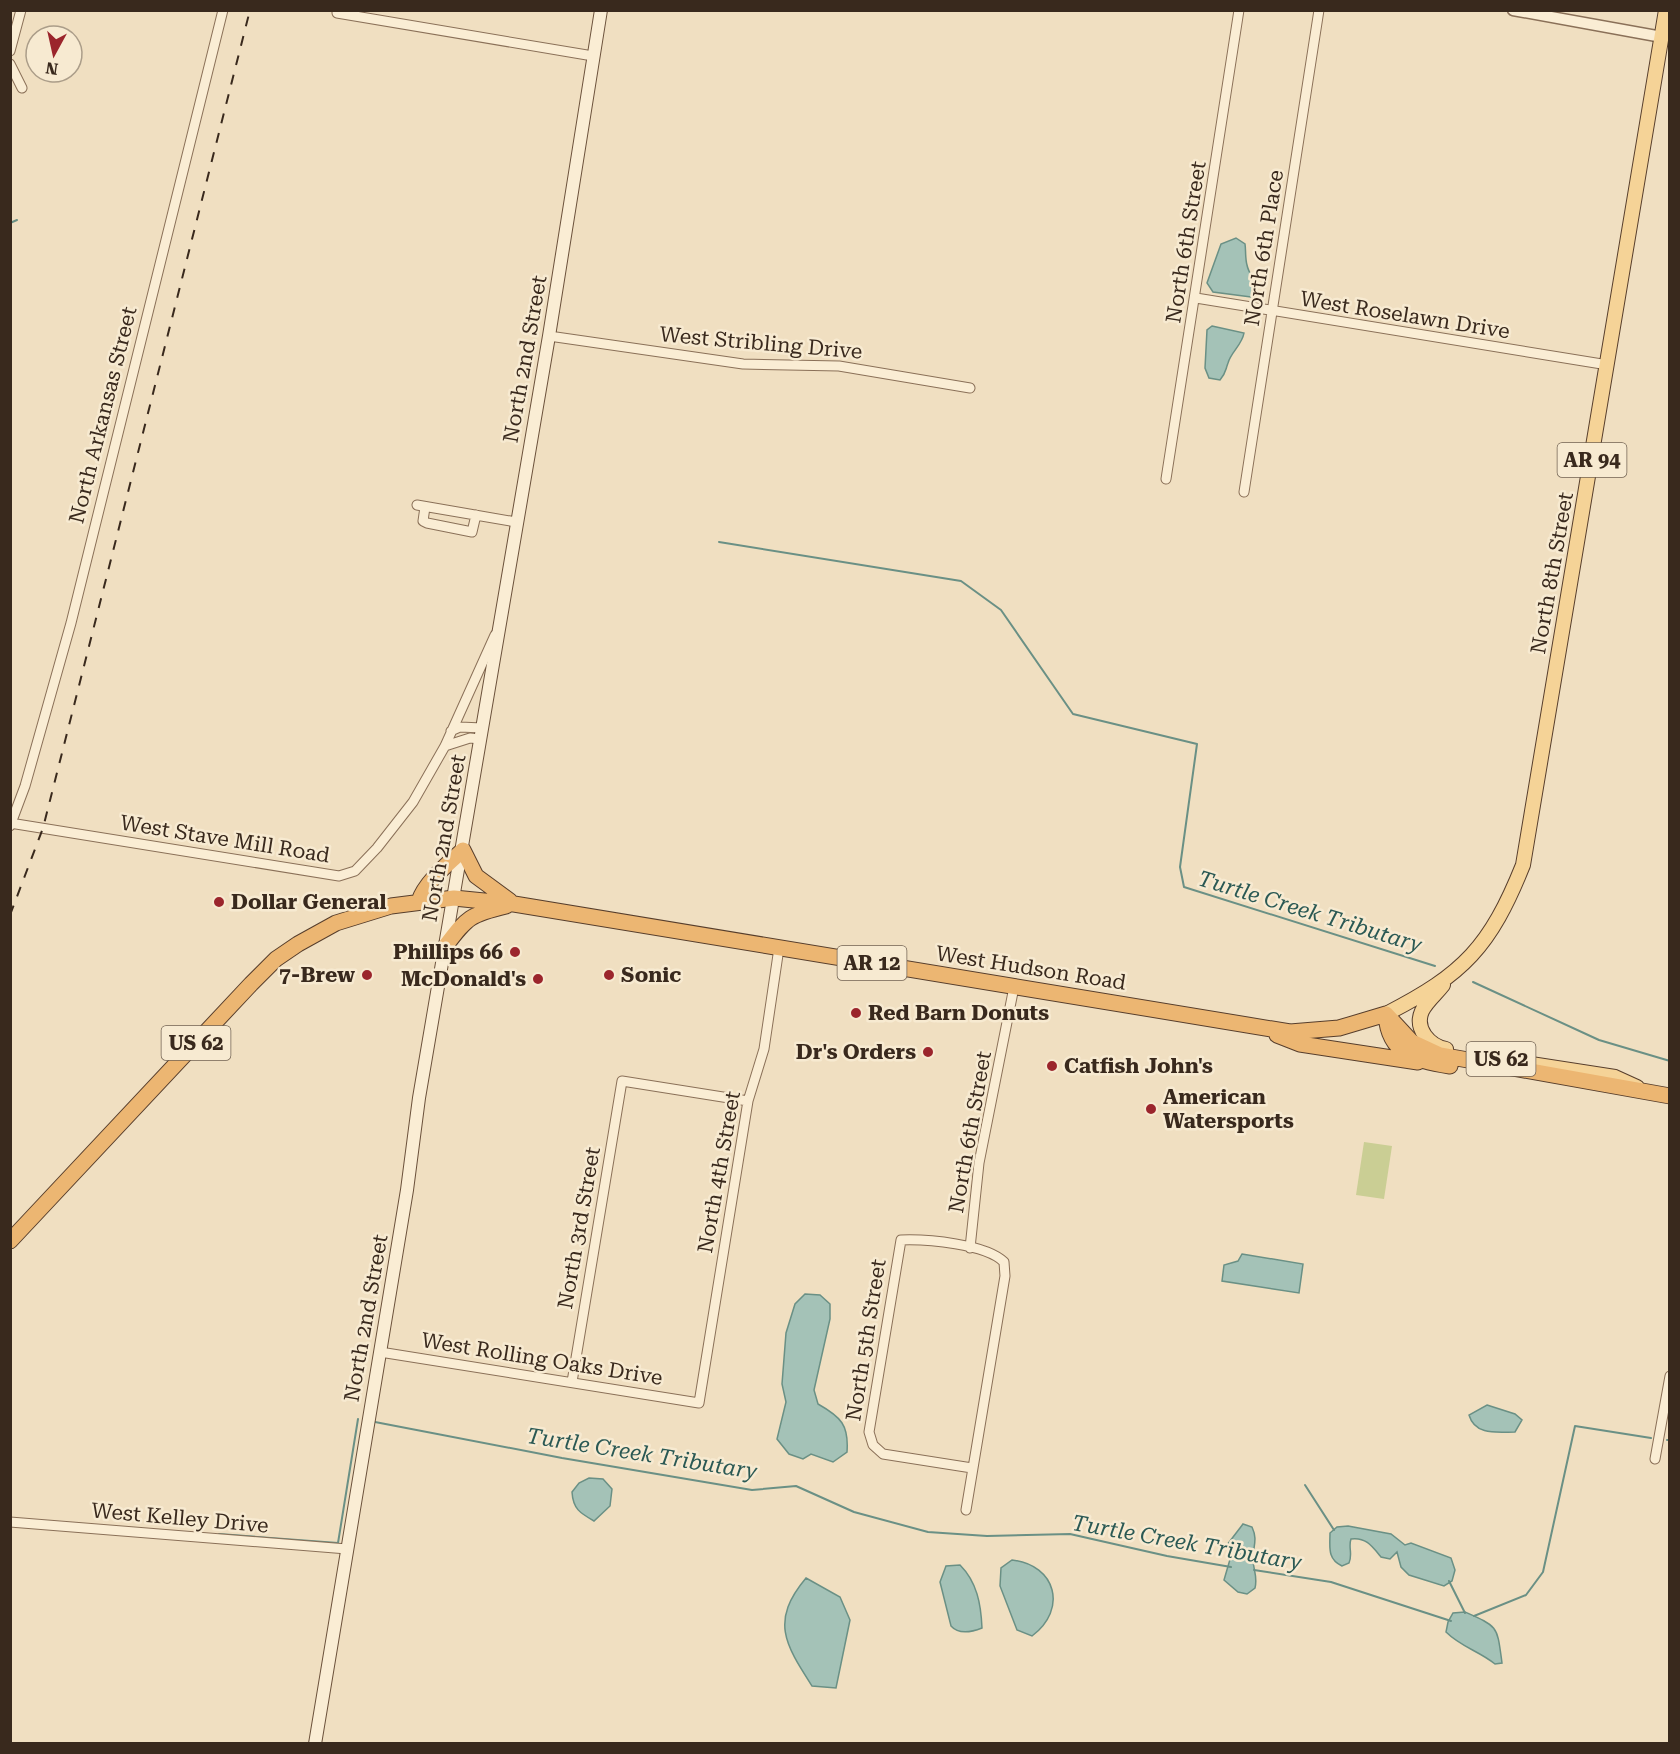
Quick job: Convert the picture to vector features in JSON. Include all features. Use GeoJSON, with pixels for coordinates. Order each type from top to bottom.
{"type":"FeatureCollection","features":[{"type":"Feature","properties":{"kind":"highway"},"geometry":{"type":"LineString","coordinates":[[419,901],[424,885],[441,873],[463,850]]}},
{"type":"Feature","properties":{"kind":"highway","name":"AR 12"},"geometry":{"type":"LineString","coordinates":[[463,850],[476,876],[514,904]]}},
{"type":"Feature","properties":{"kind":"highway","name":"US 62"},"geometry":{"type":"LineString","coordinates":[[10,1241],[276,959],[336,923],[382,908],[419,901],[454,898]]}},
{"type":"Feature","properties":{"kind":"highway","name":"West Hudson Road"},"geometry":{"type":"LineString","coordinates":[[454,898],[514,904],[1261,1028],[1314,1032],[1339,1028],[1386,1014]]}},
{"type":"Feature","properties":{"kind":"highway"},"geometry":{"type":"LineString","coordinates":[[444,948],[463,923],[475,913],[514,904]]}},
{"type":"Feature","properties":{"kind":"highway"},"geometry":{"type":"LineString","coordinates":[[1386,1014],[1387,1029],[1395,1046],[1422,1062]]}},
{"type":"Feature","properties":{"kind":"highway","name":"US 62"},"geometry":{"type":"LineString","coordinates":[[1386,1014],[1412,1042],[1440,1055],[1648,1092]]}},
{"type":"Feature","properties":{"kind":"highway","name":"AR 12"},"geometry":{"type":"LineString","coordinates":[[1261,1028],[1300,1044],[1411,1063],[1422,1062]]}},
{"type":"Feature","properties":{"kind":"highway","name":"US 62"},"geometry":{"type":"LineString","coordinates":[[1422,1062],[1618,1095],[1648,1092]]}},
{"type":"Feature","properties":{"kind":"highway"},"geometry":{"type":"LineString","coordinates":[[1648,1092],[1670,1096]]}},
{"type":"Feature","properties":{"kind":"main road","name":"North 2nd Street"},"geometry":{"type":"LineString","coordinates":[[315,1743],[444,948],[463,850],[497,631],[549,336],[601,10]]}},
{"type":"Feature","properties":{"kind":"main road","name":"North 8th Street"},"geometry":{"type":"LineString","coordinates":[[1386,1014],[1450,977],[1486,940],[1507,905],[1523,866],[1666,35],[1666,10]]}},
{"type":"Feature","properties":{"kind":"main road","name":"US 62"},"geometry":{"type":"LineString","coordinates":[[1450,977],[1422,1010],[1420,1024],[1425,1037],[1437,1047],[1615,1077],[1648,1092]]}},
{"type":"Feature","properties":{"kind":"street"},"geometry":{"type":"LineString","coordinates":[[10,51],[21,10]]}},
{"type":"Feature","properties":{"kind":"street","name":"North Arkansas Street"},"geometry":{"type":"LineString","coordinates":[[11,824],[71,623],[223,10]]}},
{"type":"Feature","properties":{"kind":"street","name":"North 6th Street"},"geometry":{"type":"LineString","coordinates":[[1166,479],[1196,298],[1239,10]]}},
{"type":"Feature","properties":{"kind":"street","name":"North 6th Place"},"geometry":{"type":"LineString","coordinates":[[1244,492],[1319,10]]}},
{"type":"Feature","properties":{"kind":"street"},"geometry":{"type":"LineString","coordinates":[[1513,10],[1666,35]]}},
{"type":"Feature","properties":{"kind":"street"},"geometry":{"type":"LineString","coordinates":[[337,13],[594,56]]}},
{"type":"Feature","properties":{"kind":"street"},"geometry":{"type":"LineString","coordinates":[[10,64],[21,88]]}},
{"type":"Feature","properties":{"kind":"street","name":"West Roselawn Drive"},"geometry":{"type":"LineString","coordinates":[[1196,298],[1608,365]]}},
{"type":"Feature","properties":{"kind":"street","name":"West Stribling Drive"},"geometry":{"type":"LineString","coordinates":[[549,336],[743,364],[839,366],[970,388]]}},
{"type":"Feature","properties":{"kind":"street"},"geometry":{"type":"LineString","coordinates":[[476,516],[472,532],[423,521],[421,506],[516,522]]}},
{"type":"Feature","properties":{"kind":"street","name":"West Stave Mill Road"},"geometry":{"type":"LineString","coordinates":[[11,824],[339,876],[355,871],[377,848],[413,802],[445,746],[497,631]]}},
{"type":"Feature","properties":{"kind":"street"},"geometry":{"type":"LineString","coordinates":[[451,731],[460,727],[481,733]]}},
{"type":"Feature","properties":{"kind":"street"},"geometry":{"type":"LineString","coordinates":[[445,746],[481,733]]}},
{"type":"Feature","properties":{"kind":"street","name":"North 4th Street"},"geometry":{"type":"LineString","coordinates":[[699,1402],[748,1101],[764,1049],[779,948]]}},
{"type":"Feature","properties":{"kind":"street","name":"North 6th Street"},"geometry":{"type":"LineString","coordinates":[[970,1248],[979,1163],[1014,987]]}},
{"type":"Feature","properties":{"kind":"street","name":"North 3rd Street"},"geometry":{"type":"LineString","coordinates":[[572,1382],[622,1081],[748,1101]]}},
{"type":"Feature","properties":{"kind":"street","name":"North 5th Street"},"geometry":{"type":"LineString","coordinates":[[970,1248],[919,1239],[901,1240],[869,1432],[873,1445],[883,1454],[972,1468]]}},
{"type":"Feature","properties":{"kind":"street"},"geometry":{"type":"LineString","coordinates":[[966,1510],[1005,1276],[1005,1262],[996,1254],[970,1248]]}},
{"type":"Feature","properties":{"kind":"street","name":"West Rolling Oaks Drive"},"geometry":{"type":"LineString","coordinates":[[380,1352],[699,1402]]}},
{"type":"Feature","properties":{"kind":"street"},"geometry":{"type":"LineString","coordinates":[[1655,1459],[1670,1376]]}},
{"type":"Feature","properties":{"kind":"street","name":"West Kelley Drive"},"geometry":{"type":"LineString","coordinates":[[10,1522],[347,1549]]}},
{"type":"Feature","properties":{"kind":"green space"},"geometry":{"type":"Polygon","coordinates":[[[1364,1142],[1392,1146],[1384,1199],[1356,1195],[1364,1142]]]}},
{"type":"Feature","properties":{"kind":"water"},"geometry":{"type":"Polygon","coordinates":[[[1236,238],[1245,244],[1247,265],[1256,286],[1257,294],[1251,297],[1213,292],[1207,283],[1221,244],[1236,238]]]}},
{"type":"Feature","properties":{"kind":"water"},"geometry":{"type":"Polygon","coordinates":[[[1212,326],[1244,333],[1220,380],[1209,378],[1205,368],[1207,330],[1212,326]]]}},
{"type":"Feature","properties":{"kind":"water"},"geometry":{"type":"Polygon","coordinates":[[[1242,1254],[1303,1264],[1299,1293],[1222,1281],[1224,1265],[1238,1261],[1242,1254]]]}},
{"type":"Feature","properties":{"kind":"water"},"geometry":{"type":"Polygon","coordinates":[[[805,1294],[820,1295],[830,1304],[830,1319],[814,1390],[818,1404],[838,1418],[847,1435],[847,1452],[833,1462],[811,1454],[803,1459],[789,1454],[777,1439],[786,1402],[782,1384],[786,1333],[795,1304],[805,1294]]]}},
{"type":"Feature","properties":{"kind":"water"},"geometry":{"type":"Polygon","coordinates":[[[1487,1405],[1515,1414],[1522,1420],[1515,1432],[1495,1432],[1476,1427],[1469,1415],[1487,1405]]]}},
{"type":"Feature","properties":{"kind":"water"},"geometry":{"type":"Polygon","coordinates":[[[589,1478],[603,1479],[612,1489],[610,1506],[594,1521],[578,1510],[572,1492],[579,1483],[589,1478]]]}},
{"type":"Feature","properties":{"kind":"water"},"geometry":{"type":"Polygon","coordinates":[[[1243,1524],[1252,1527],[1255,1539],[1253,1559],[1256,1584],[1255,1588],[1247,1594],[1238,1592],[1224,1580],[1231,1556],[1227,1545],[1243,1524]]]}},
{"type":"Feature","properties":{"kind":"water"},"geometry":{"type":"Polygon","coordinates":[[[1348,1526],[1391,1534],[1405,1545],[1411,1543],[1451,1558],[1455,1570],[1452,1581],[1444,1586],[1409,1575],[1401,1567],[1397,1552],[1390,1559],[1381,1557],[1375,1549],[1361,1539],[1351,1539],[1349,1563],[1342,1566],[1332,1556],[1330,1533],[1337,1527],[1348,1526]]]}},
{"type":"Feature","properties":{"kind":"water"},"geometry":{"type":"Polygon","coordinates":[[[1012,1560],[1039,1570],[1047,1579],[1052,1590],[1053,1601],[1050,1613],[1043,1625],[1032,1636],[1017,1630],[1000,1586],[1001,1568],[1012,1560]]]}},
{"type":"Feature","properties":{"kind":"water"},"geometry":{"type":"Polygon","coordinates":[[[960,1565],[977,1594],[982,1628],[962,1632],[951,1626],[940,1582],[946,1566],[960,1565]]]}},
{"type":"Feature","properties":{"kind":"water"},"geometry":{"type":"Polygon","coordinates":[[[806,1578],[840,1597],[850,1620],[836,1688],[812,1686],[789,1645],[785,1632],[788,1607],[806,1578]]]}},
{"type":"Feature","properties":{"kind":"water"},"geometry":{"type":"Polygon","coordinates":[[[1465,1612],[1484,1621],[1494,1629],[1499,1642],[1502,1663],[1495,1664],[1458,1642],[1446,1632],[1453,1613],[1465,1612]]]}},
{"type":"Feature","properties":{"kind":"waterway"},"geometry":{"type":"LineString","coordinates":[[10,223],[17,220]]}},
{"type":"Feature","properties":{"kind":"waterway","name":"Turtle Creek Tributary"},"geometry":{"type":"LineString","coordinates":[[719,542],[961,581],[1001,610],[1073,714],[1197,744],[1180,867],[1184,887],[1435,966]]}},
{"type":"Feature","properties":{"kind":"waterway","name":"Turtle Creek Tributary"},"geometry":{"type":"LineString","coordinates":[[1473,982],[1599,1040],[1670,1061]]}},
{"type":"Feature","properties":{"kind":"waterway","name":"Turtle Creek Tributary"},"geometry":{"type":"LineString","coordinates":[[219,1534],[338,1543],[358,1419]]}},
{"type":"Feature","properties":{"kind":"waterway","name":"Turtle Creek Tributary"},"geometry":{"type":"LineString","coordinates":[[375,1422],[562,1458],[752,1490],[796,1486],[854,1512],[928,1532],[987,1536],[1070,1534],[1167,1556],[1231,1567]]}},
{"type":"Feature","properties":{"kind":"waterway","name":"Turtle Creek Tributary"},"geometry":{"type":"LineString","coordinates":[[1474,1616],[1526,1595],[1543,1572],[1575,1426],[1651,1438]]}},
{"type":"Feature","properties":{"kind":"waterway"},"geometry":{"type":"LineString","coordinates":[[1305,1485],[1334,1530]]}},
{"type":"Feature","properties":{"kind":"waterway","name":"Turtle Creek Tributary"},"geometry":{"type":"LineString","coordinates":[[1254,1570],[1331,1582],[1451,1621]]}},
{"type":"Feature","properties":{"kind":"waterway"},"geometry":{"type":"LineString","coordinates":[[1449,1581],[1465,1613]]}},
{"type":"Feature","properties":{"kind":"railway"},"geometry":{"type":"LineString","coordinates":[[10,915],[43,828],[250,10]]}},
{"type":"Feature","properties":{"kind":"place","name":"Dollar General"},"geometry":{"type":"Point","coordinates":[219,902]}},
{"type":"Feature","properties":{"kind":"place","name":"Phillips 66"},"geometry":{"type":"Point","coordinates":[515,952]}},
{"type":"Feature","properties":{"kind":"place","name":"7-Brew"},"geometry":{"type":"Point","coordinates":[367,975]}},
{"type":"Feature","properties":{"kind":"place","name":"Sonic"},"geometry":{"type":"Point","coordinates":[609,975]}},
{"type":"Feature","properties":{"kind":"place","name":"McDonald's"},"geometry":{"type":"Point","coordinates":[538,979]}},
{"type":"Feature","properties":{"kind":"place","name":"Red Barn Donuts"},"geometry":{"type":"Point","coordinates":[856,1013]}},
{"type":"Feature","properties":{"kind":"place","name":"Dr's Orders"},"geometry":{"type":"Point","coordinates":[928,1052]}},
{"type":"Feature","properties":{"kind":"place","name":"Catfish John's"},"geometry":{"type":"Point","coordinates":[1052,1066]}},
{"type":"Feature","properties":{"kind":"place","name":"American Watersports"},"geometry":{"type":"Point","coordinates":[1151,1109]}}]}
